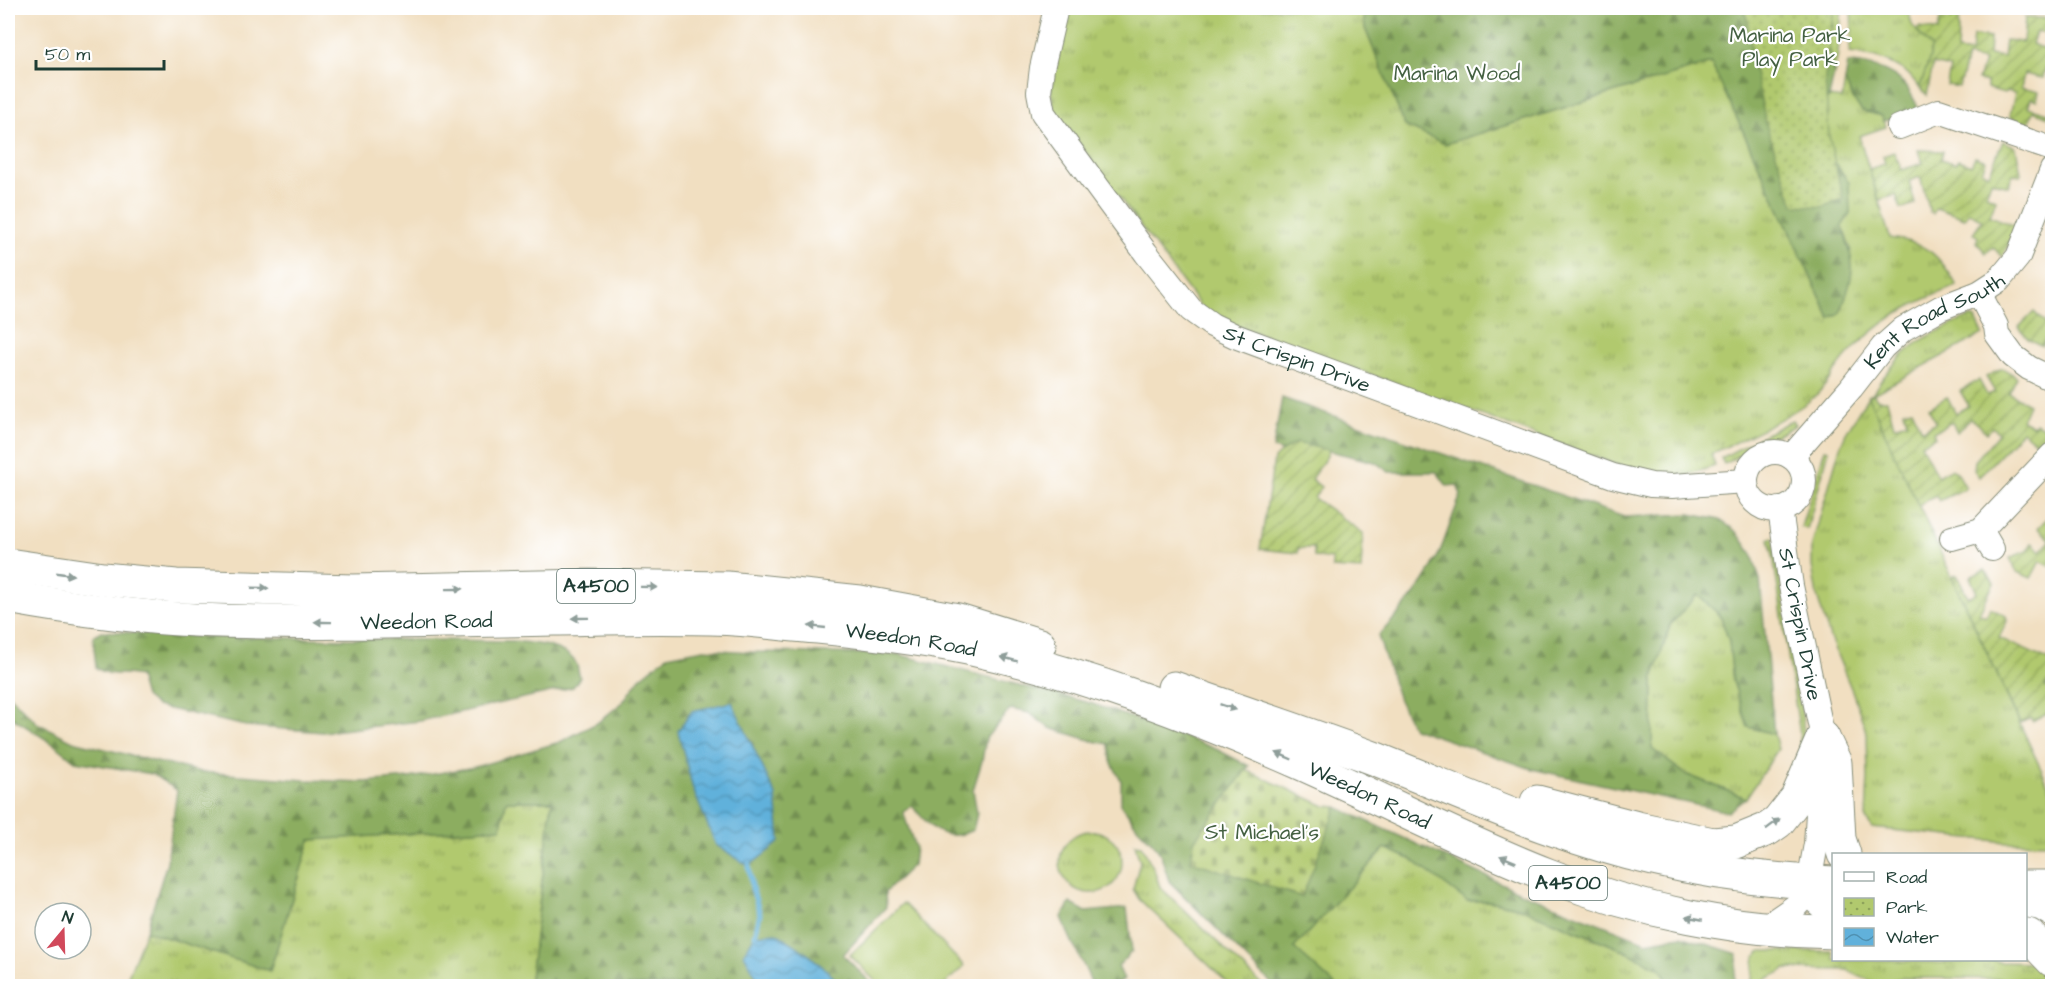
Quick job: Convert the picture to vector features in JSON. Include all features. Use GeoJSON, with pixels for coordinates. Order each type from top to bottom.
{"type":"FeatureCollection","features":[{"type":"Feature","properties":{"kind":"highway","name":"Weedon Road"},"geometry":{"type":"LineString","coordinates":[[8,565],[103,579],[176,586],[353,591],[590,586],[727,588],[860,602],[958,620],[1173,688],[1413,774],[1525,819],[1653,859],[1710,870],[1817,868]]}},
{"type":"Feature","properties":{"kind":"highway","name":"Weedon Road"},"geometry":{"type":"LineString","coordinates":[[8,597],[113,612],[192,620],[347,622],[733,619],[872,632],[967,648],[1059,672],[1166,707],[1295,761],[1495,854],[1551,877],[1607,896],[1694,918],[1764,928],[1832,932]]}},
{"type":"Feature","properties":{"kind":"highway"},"geometry":{"type":"LineString","coordinates":[[1413,774],[1473,784],[1637,828],[1713,844],[1736,842],[1762,832],[1778,822],[1797,798],[1823,738]]}},
{"type":"Feature","properties":{"kind":"highway"},"geometry":{"type":"LineString","coordinates":[[1817,868],[1839,839],[1835,762],[1823,738]]}},
{"type":"Feature","properties":{"kind":"highway"},"geometry":{"type":"LineString","coordinates":[[2027,867],[2052,867]]}},
{"type":"Feature","properties":{"kind":"highway"},"geometry":{"type":"LineString","coordinates":[[2027,887],[2052,888]]}},
{"type":"Feature","properties":{"kind":"highway"},"geometry":{"type":"LineString","coordinates":[[2037,925],[2052,960]]}},
{"type":"Feature","properties":{"kind":"street","name":"St Crispin Drive"},"geometry":{"type":"LineString","coordinates":[[1056,8],[1042,68],[1039,92],[1043,113],[1178,294],[1191,310],[1212,325],[1235,336],[1613,476],[1651,485],[1672,486],[1746,481]]}},
{"type":"Feature","properties":{"kind":"street"},"geometry":{"type":"LineString","coordinates":[[1899,127],[1939,111],[2052,149]]}},
{"type":"Feature","properties":{"kind":"street","name":"Kent Road South"},"geometry":{"type":"LineString","coordinates":[[1791,457],[1883,347],[1903,329],[1940,308],[1979,293],[1999,280],[2018,257],[2043,217],[2052,170]]}},
{"type":"Feature","properties":{"kind":"street"},"geometry":{"type":"LineString","coordinates":[[1979,293],[1996,326],[1997,334],[2013,356],[2029,368],[2052,379]]}},
{"type":"Feature","properties":{"kind":"street"},"geometry":{"type":"LineString","coordinates":[[1769,452],[1781,452],[1791,457],[1799,465],[1803,476],[1803,487],[1790,506],[1768,509],[1758,505],[1750,497],[1746,481],[1751,464],[1759,456],[1769,452]]}},
{"type":"Feature","properties":{"kind":"street"},"geometry":{"type":"LineString","coordinates":[[1952,538],[1986,540],[2052,455]]}},
{"type":"Feature","properties":{"kind":"street","name":"St Crispin Drive"},"geometry":{"type":"LineString","coordinates":[[1780,509],[1791,586],[1823,738]]}},
{"type":"Feature","properties":{"kind":"street"},"geometry":{"type":"LineString","coordinates":[[1764,928],[1796,906],[1817,868]]}},
{"type":"Feature","properties":{"kind":"street"},"geometry":{"type":"LineString","coordinates":[[1817,868],[1832,914]]}},
{"type":"Feature","properties":{"kind":"green space"},"geometry":{"type":"Polygon","coordinates":[[[1067,8],[1363,8],[1365,28],[1405,126],[1445,144],[1711,63],[1830,318],[1851,249],[1842,226],[1850,212],[1818,109],[1829,97],[1842,99],[1845,81],[1858,105],[1883,116],[1886,127],[1859,136],[1890,238],[1913,243],[1931,252],[1938,258],[1957,286],[1910,306],[1883,323],[1846,357],[1824,387],[1797,410],[1711,454],[1715,466],[1684,476],[1639,473],[1211,316],[1201,307],[1054,110],[1051,91],[1067,8]]]}},
{"type":"Feature","properties":{"kind":"green space","name":"Marina Wood"},"geometry":{"type":"Polygon","coordinates":[[[1363,8],[1795,8],[1828,42],[1834,74],[1829,97],[1818,109],[1833,160],[1849,182],[1850,213],[1842,226],[1850,251],[1852,270],[1840,313],[1830,318],[1711,63],[1445,144],[1405,126],[1365,28],[1363,8]]]}},
{"type":"Feature","properties":{"kind":"green space","name":"Marina Park Play Park"},"geometry":{"type":"Polygon","coordinates":[[[1745,8],[1834,8],[1825,78],[1829,136],[1843,199],[1822,207],[1794,205],[1767,128],[1755,73],[1745,8]]]}},
{"type":"Feature","properties":{"kind":"green space"},"geometry":{"type":"Polygon","coordinates":[[[1824,8],[1842,8],[1834,74],[1829,44],[1833,22],[1824,8]]]}},
{"type":"Feature","properties":{"kind":"green space"},"geometry":{"type":"Polygon","coordinates":[[[1851,8],[1908,8],[1912,25],[1932,46],[1920,87],[1907,73],[1894,65],[1871,57],[1849,53],[1852,30],[1851,8]]]}},
{"type":"Feature","properties":{"kind":"green space"},"geometry":{"type":"Polygon","coordinates":[[[1953,8],[1959,10],[1957,51],[1971,53],[1973,36],[1990,38],[1989,55],[2003,57],[2005,40],[2023,42],[2025,18],[2052,18],[2052,35],[2036,31],[2032,44],[2050,51],[2043,78],[2024,74],[2021,88],[2039,92],[2037,100],[2031,98],[2028,107],[2052,114],[2052,118],[2033,111],[2028,125],[2012,118],[2010,115],[2015,93],[2007,91],[2004,93],[1987,88],[1987,82],[1978,80],[1984,61],[1967,57],[1959,87],[1947,85],[1950,68],[1933,64],[1927,95],[1920,87],[1931,47],[1916,30],[1920,27],[1938,31],[1940,19],[1951,20],[1953,8]]]}},
{"type":"Feature","properties":{"kind":"green space"},"geometry":{"type":"Polygon","coordinates":[[[1848,63],[1870,66],[1892,75],[1906,87],[1919,109],[1914,113],[1883,121],[1882,116],[1862,111],[1854,101],[1845,81],[1848,63]]]}},
{"type":"Feature","properties":{"kind":"green space"},"geometry":{"type":"Polygon","coordinates":[[[2003,141],[2016,147],[2021,173],[2020,176],[2013,174],[2008,186],[1991,181],[1986,195],[1996,199],[1990,216],[2018,227],[2002,257],[1993,247],[1986,253],[1976,242],[1978,237],[1973,233],[1982,220],[1969,212],[1965,218],[1936,208],[1933,214],[1930,212],[1920,177],[1909,181],[1915,204],[1901,209],[1896,195],[1879,200],[1869,169],[1885,164],[1883,156],[1894,152],[1902,170],[1923,163],[1918,150],[1943,151],[1941,159],[1955,164],[1958,160],[1971,165],[1975,157],[1986,161],[1982,171],[1989,174],[2003,141]]]}},
{"type":"Feature","properties":{"kind":"green space"},"geometry":{"type":"Polygon","coordinates":[[[2034,312],[2046,324],[2052,318],[2052,330],[2050,329],[2042,346],[2028,339],[2019,327],[2034,312]]]}},
{"type":"Feature","properties":{"kind":"green space"},"geometry":{"type":"Polygon","coordinates":[[[1970,317],[1976,319],[1983,334],[1873,394],[1880,381],[1904,353],[1934,333],[1970,317]]]}},
{"type":"Feature","properties":{"kind":"green space"},"geometry":{"type":"Polygon","coordinates":[[[2002,368],[2017,377],[2009,393],[2029,404],[2022,420],[2034,426],[2036,423],[2050,431],[2041,446],[2022,431],[1979,477],[1974,470],[1975,461],[1999,433],[1992,427],[1987,433],[1970,418],[1957,432],[1952,422],[1933,432],[1935,437],[1921,444],[1937,476],[1951,469],[1957,472],[1966,488],[1939,501],[1936,496],[1918,505],[1868,396],[1873,394],[1878,400],[1887,400],[1894,426],[1907,422],[1904,411],[1912,409],[1922,430],[1936,422],[1928,408],[1947,397],[1956,413],[1969,406],[1960,391],[1979,380],[1987,395],[1995,392],[1986,377],[2002,368]]]}},
{"type":"Feature","properties":{"kind":"green space"},"geometry":{"type":"Polygon","coordinates":[[[1868,396],[2052,793],[2052,843],[2007,842],[1872,828],[1866,819],[1867,734],[1830,638],[1817,596],[1812,566],[1812,545],[1840,447],[1868,396]]]}},
{"type":"Feature","properties":{"kind":"green space"},"geometry":{"type":"Polygon","coordinates":[[[1282,398],[1624,517],[1690,514],[1720,520],[1737,532],[1752,554],[1760,580],[1774,734],[1748,727],[1733,681],[1729,641],[1720,615],[1697,595],[1670,625],[1653,679],[1652,749],[1685,774],[1746,798],[1728,812],[1532,769],[1413,728],[1399,700],[1378,636],[1407,604],[1431,570],[1461,495],[1457,485],[1447,486],[1437,472],[1389,472],[1375,462],[1296,443],[1281,452],[1273,448],[1282,398]]]}},
{"type":"Feature","properties":{"kind":"green space"},"geometry":{"type":"Polygon","coordinates":[[[1792,420],[1795,425],[1724,464],[1721,458],[1792,420]]]}},
{"type":"Feature","properties":{"kind":"green space"},"geometry":{"type":"Polygon","coordinates":[[[1296,443],[1328,450],[1327,456],[1311,479],[1321,487],[1314,498],[1363,533],[1361,570],[1332,568],[1332,559],[1314,557],[1314,548],[1298,548],[1298,553],[1260,549],[1274,459],[1296,443]]]}},
{"type":"Feature","properties":{"kind":"green space"},"geometry":{"type":"Polygon","coordinates":[[[1825,449],[1829,450],[1807,529],[1801,527],[1825,449]]]}},
{"type":"Feature","properties":{"kind":"green space"},"geometry":{"type":"Polygon","coordinates":[[[2052,513],[2052,567],[2040,561],[2031,578],[2017,572],[2010,558],[2027,551],[2032,543],[2041,551],[2051,540],[2038,528],[2052,513]]]}},
{"type":"Feature","properties":{"kind":"green space"},"geometry":{"type":"Polygon","coordinates":[[[1773,537],[1800,697],[1805,741],[1783,799],[1800,750],[1800,735],[1769,539],[1773,537]]]}},
{"type":"Feature","properties":{"kind":"green space"},"geometry":{"type":"Polygon","coordinates":[[[1985,570],[1994,583],[1979,613],[1986,616],[1990,608],[2006,616],[2007,621],[1999,638],[2052,662],[2052,682],[2045,686],[2046,688],[2052,685],[2052,712],[2032,721],[2031,718],[2020,723],[1952,577],[1957,575],[1968,597],[1977,593],[1970,577],[1985,570]]]}},
{"type":"Feature","properties":{"kind":"green space"},"geometry":{"type":"Polygon","coordinates":[[[1697,595],[1720,615],[1729,641],[1733,681],[1748,727],[1774,734],[1778,749],[1746,798],[1685,774],[1652,749],[1653,679],[1670,625],[1697,595]]]}},
{"type":"Feature","properties":{"kind":"green space"},"geometry":{"type":"Polygon","coordinates":[[[101,631],[211,637],[514,641],[548,646],[564,652],[576,663],[580,677],[573,687],[420,721],[323,732],[246,726],[156,706],[145,697],[139,676],[112,674],[96,668],[93,636],[101,631]]]}},
{"type":"Feature","properties":{"kind":"green space"},"geometry":{"type":"Polygon","coordinates":[[[704,649],[897,654],[1090,703],[1216,749],[1249,766],[1194,841],[1191,861],[1302,897],[1337,807],[1520,892],[1646,942],[1681,936],[1738,954],[1734,986],[1672,986],[1660,968],[1621,949],[1518,907],[1489,901],[1467,901],[1412,860],[1385,848],[1294,948],[1336,986],[1274,986],[1169,881],[1161,855],[1121,804],[1121,781],[1111,761],[1109,744],[1050,728],[1029,713],[1010,709],[986,738],[973,790],[977,813],[973,830],[962,834],[945,834],[932,827],[912,806],[903,812],[915,847],[913,865],[885,892],[886,907],[843,955],[874,986],[529,986],[552,801],[506,801],[501,828],[310,840],[270,971],[146,931],[167,862],[177,790],[152,774],[75,761],[55,745],[8,715],[8,694],[37,723],[73,741],[201,772],[365,782],[409,778],[475,767],[560,742],[597,723],[622,703],[640,678],[667,656],[704,649]]]}},
{"type":"Feature","properties":{"kind":"green space","name":"St Michael's"},"geometry":{"type":"Polygon","coordinates":[[[1246,770],[1325,806],[1337,807],[1302,897],[1191,861],[1194,841],[1246,770]]]}},
{"type":"Feature","properties":{"kind":"green space"},"geometry":{"type":"Polygon","coordinates":[[[506,801],[552,801],[529,986],[124,986],[146,931],[270,970],[310,840],[501,828],[506,801]]]}},
{"type":"Feature","properties":{"kind":"green space"},"geometry":{"type":"Polygon","coordinates":[[[1091,831],[1103,833],[1113,840],[1120,850],[1122,862],[1120,874],[1113,884],[1103,891],[1091,893],[1079,891],[1069,884],[1062,874],[1060,862],[1062,850],[1069,840],[1079,833],[1091,831]]]}},
{"type":"Feature","properties":{"kind":"green space"},"geometry":{"type":"Polygon","coordinates":[[[1135,844],[1141,845],[1154,869],[1160,887],[1263,986],[1231,986],[1139,899],[1133,889],[1140,862],[1135,844]]]}},
{"type":"Feature","properties":{"kind":"green space"},"geometry":{"type":"Polygon","coordinates":[[[1385,848],[1412,859],[1467,901],[1489,901],[1518,907],[1621,949],[1660,968],[1672,986],[1336,986],[1293,948],[1385,848]]]}},
{"type":"Feature","properties":{"kind":"green space"},"geometry":{"type":"Polygon","coordinates":[[[903,903],[964,966],[943,986],[880,986],[850,955],[903,903]]]}},
{"type":"Feature","properties":{"kind":"green space"},"geometry":{"type":"Polygon","coordinates":[[[1070,903],[1086,912],[1127,908],[1132,951],[1118,966],[1124,980],[1108,986],[1091,982],[1062,917],[1070,903]]]}},
{"type":"Feature","properties":{"kind":"green space"},"geometry":{"type":"Polygon","coordinates":[[[1761,951],[1832,951],[1832,961],[2033,963],[2041,969],[2042,981],[1902,978],[1876,984],[1849,970],[1785,969],[1764,980],[1759,986],[1751,986],[1755,957],[1761,951]]]}},
{"type":"Feature","properties":{"kind":"water"},"geometry":{"type":"Polygon","coordinates":[[[732,702],[776,796],[780,842],[749,866],[716,845],[693,789],[678,731],[692,711],[732,702]]]}},
{"type":"Feature","properties":{"kind":"water"},"geometry":{"type":"Polygon","coordinates":[[[776,933],[811,957],[842,986],[762,986],[744,954],[755,935],[776,933]]]}},
{"type":"Feature","properties":{"kind":"waterway"},"geometry":{"type":"LineString","coordinates":[[749,866],[752,888],[760,914],[755,935]]}}]}
